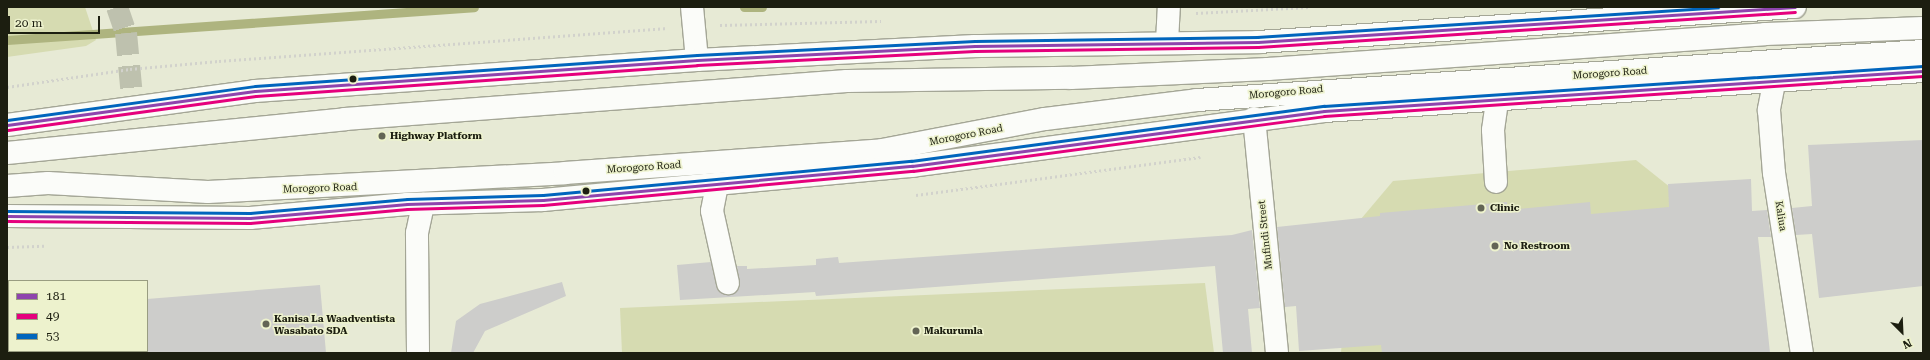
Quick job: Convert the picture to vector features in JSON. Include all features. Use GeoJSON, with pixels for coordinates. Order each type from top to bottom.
{"type":"FeatureCollection","features":[{"type":"Feature","properties":{"kind":"main road"},"geometry":{"type":"LineString","coordinates":[[692,7],[697,60]]}},
{"type":"Feature","properties":{"kind":"main road"},"geometry":{"type":"LineString","coordinates":[[1167,42],[1169,7]]}},
{"type":"Feature","properties":{"kind":"main road"},"geometry":{"type":"LineString","coordinates":[[7,125],[254,91],[697,60],[975,46],[1167,42],[1258,42],[1697,10],[1795,7]]}},
{"type":"Feature","properties":{"kind":"main road"},"geometry":{"type":"LineString","coordinates":[[7,153],[345,119],[831,82],[1071,78],[1268,69],[1764,34],[1923,28]]}},
{"type":"Feature","properties":{"kind":"main road","name":"Morogoro Road"},"geometry":{"type":"LineString","coordinates":[[7,186],[48,183],[208,192],[572,172],[882,150],[1046,119],[1197,100],[1923,51]]}},
{"type":"Feature","properties":{"kind":"main road","name":"Morogoro Road"},"geometry":{"type":"LineString","coordinates":[[7,216],[250,218],[423,204],[543,200],[912,166],[1254,118],[1775,78],[1923,70]]}},
{"type":"Feature","properties":{"kind":"main road","name":"Kaliua"},"geometry":{"type":"LineString","coordinates":[[1775,78],[1769,110],[1774,173],[1802,353]]}},
{"type":"Feature","properties":{"kind":"main road"},"geometry":{"type":"LineString","coordinates":[[1496,182],[1493,130],[1497,100]]}},
{"type":"Feature","properties":{"kind":"main road","name":"Mufindi Street"},"geometry":{"type":"LineString","coordinates":[[1254,118],[1277,353]]}},
{"type":"Feature","properties":{"kind":"main road"},"geometry":{"type":"LineString","coordinates":[[717,185],[712,211],[728,283]]}},
{"type":"Feature","properties":{"kind":"main road"},"geometry":{"type":"LineString","coordinates":[[418,353],[417,233],[423,204]]}},
{"type":"Feature","properties":{"kind":"green space"},"geometry":{"type":"Polygon","coordinates":[[[7,7],[85,7],[96,40],[86,46],[7,57],[7,7]]]}},
{"type":"Feature","properties":{"kind":"green space"},"geometry":{"type":"Polygon","coordinates":[[[1636,160],[1715,223],[1746,353],[1341,353],[1350,232],[1393,181],[1636,160]]]}},
{"type":"Feature","properties":{"kind":"green space","name":"Makurumla"},"geometry":{"type":"Polygon","coordinates":[[[1205,283],[1214,353],[622,353],[620,308],[1205,283]]]}},
{"type":"Feature","properties":{"kind":"building"},"geometry":{"type":"Polygon","coordinates":[[[1923,140],[1923,286],[1819,298],[1812,234],[1796,235],[1792,208],[1812,206],[1808,145],[1923,140]]]}},
{"type":"Feature","properties":{"kind":"building"},"geometry":{"type":"Polygon","coordinates":[[[1751,179],[1752,211],[1767,210],[1771,237],[1758,237],[1770,353],[1382,353],[1381,345],[1299,351],[1296,306],[1285,307],[1277,227],[1380,216],[1380,213],[1507,202],[1508,210],[1590,202],[1591,214],[1669,207],[1668,184],[1751,179]]]}},
{"type":"Feature","properties":{"kind":"building"},"geometry":{"type":"Polygon","coordinates":[[[1252,230],[1260,308],[1248,309],[1252,353],[1223,353],[1215,266],[816,296],[815,292],[680,300],[677,265],[711,262],[719,291],[730,295],[740,286],[737,266],[747,266],[747,269],[816,265],[816,259],[838,257],[839,263],[1232,235],[1252,230]]]}},
{"type":"Feature","properties":{"kind":"building"},"geometry":{"type":"Polygon","coordinates":[[[562,282],[566,296],[485,331],[473,353],[451,353],[456,321],[480,304],[562,282]]]}},
{"type":"Feature","properties":{"kind":"building","name":"Kanisa La Waadventista Wasabato SDA"},"geometry":{"type":"Polygon","coordinates":[[[320,285],[326,353],[147,353],[148,299],[320,285]]]}},
{"type":"Feature","properties":{"kind":"waterway"},"geometry":{"type":"LineString","coordinates":[[7,40],[474,7]]}},
{"type":"Feature","properties":{"kind":"waterway"},"geometry":{"type":"LineString","coordinates":[[744,7],[762,7]]}},
{"type":"Feature","properties":{"kind":"tunnel"},"geometry":{"type":"LineString","coordinates":[[117,7],[126,33],[133,107]]}},
{"type":"Feature","properties":{"kind":"transit line","name":"53"},"geometry":{"type":"LineString","coordinates":[[7,120],[255,86],[697,55],[975,41],[1258,37],[1718,7]]}},
{"type":"Feature","properties":{"kind":"transit line","name":"181"},"geometry":{"type":"LineString","coordinates":[[7,125],[255,91],[697,60],[975,46],[1258,42],[1795,7]]}},
{"type":"Feature","properties":{"kind":"transit line","name":"49"},"geometry":{"type":"LineString","coordinates":[[8,130],[256,96],[697,65],[975,51],[1258,47],[1795,12]]}},
{"type":"Feature","properties":{"kind":"transit line","name":"53"},"geometry":{"type":"LineString","coordinates":[[7,211],[250,213],[407,199],[543,195],[911,161],[1324,106],[1923,66]]}},
{"type":"Feature","properties":{"kind":"transit line","name":"181"},"geometry":{"type":"LineString","coordinates":[[7,216],[250,218],[407,204],[543,200],[912,166],[1324,111],[1923,71]]}},
{"type":"Feature","properties":{"kind":"transit line","name":"49"},"geometry":{"type":"LineString","coordinates":[[7,221],[250,223],[407,209],[543,205],[913,171],[1324,116],[1923,76]]}},
{"type":"Feature","properties":{"kind":"place","name":"Highway Platform"},"geometry":{"type":"Point","coordinates":[382,136]}},
{"type":"Feature","properties":{"kind":"place","name":"Clinic"},"geometry":{"type":"Point","coordinates":[1481,208]}},
{"type":"Feature","properties":{"kind":"place","name":"No Restroom"},"geometry":{"type":"Point","coordinates":[1495,246]}},
{"type":"Feature","properties":{"kind":"place","name":"Kanisa La Waadventista Wasabato SDA"},"geometry":{"type":"Point","coordinates":[266,324]}},
{"type":"Feature","properties":{"kind":"place","name":"Makurumla"},"geometry":{"type":"Point","coordinates":[916,331]}}]}
